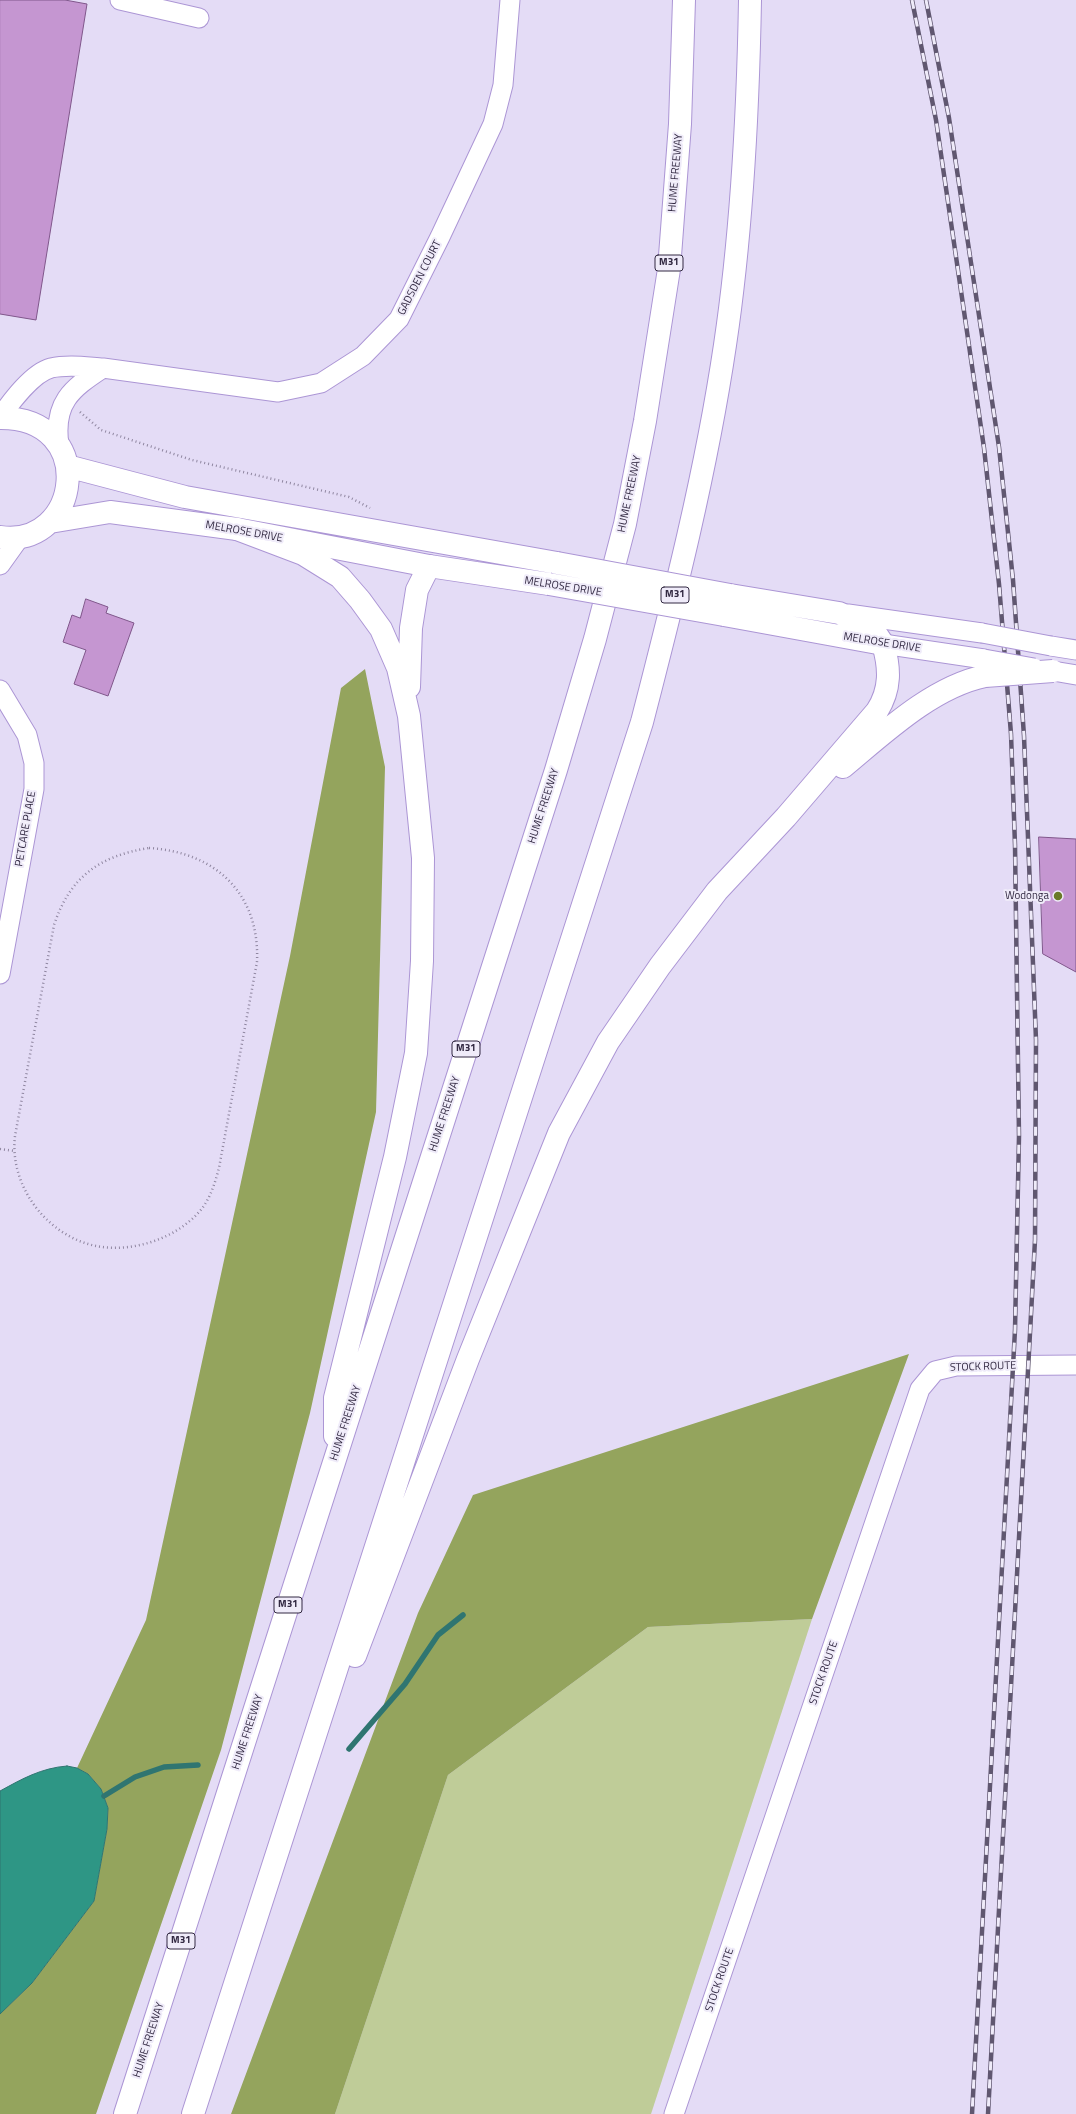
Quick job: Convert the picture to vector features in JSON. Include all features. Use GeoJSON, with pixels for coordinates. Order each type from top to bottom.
{"type":"FeatureCollection","features":[{"type":"Feature","properties":{"kind":"main road","name":"HUME FREEWAY"},"geometry":{"type":"LineString","coordinates":[[125,2114],[556,770],[595,639],[625,524],[645,421],[669,269],[680,124],[684,0]]}},
{"type":"Feature","properties":{"kind":"main road","name":"M31"},"geometry":{"type":"LineString","coordinates":[[193,2114],[642,722],[673,603],[703,466],[725,345],[740,203],[749,88],[750,0]]}},
{"type":"Feature","properties":{"kind":"main road"},"geometry":{"type":"LineString","coordinates":[[0,418],[16,418],[33,423],[48,432],[59,445],[67,466],[68,486],[62,506],[50,522],[36,532],[10,537]]}},
{"type":"Feature","properties":{"kind":"main road","name":"MELROSE DRIVE"},"geometry":{"type":"LineString","coordinates":[[67,466],[185,497],[557,563],[883,644]]}},
{"type":"Feature","properties":{"kind":"main road","name":"MELROSE DRIVE"},"geometry":{"type":"LineString","coordinates":[[50,522],[110,512],[237,529],[429,566],[549,584],[727,605],[838,613]]}},
{"type":"Feature","properties":{"kind":"main road"},"geometry":{"type":"LineString","coordinates":[[237,529],[303,554],[340,577],[360,600],[380,629],[398,668],[409,716]]}},
{"type":"Feature","properties":{"kind":"main road"},"geometry":{"type":"LineString","coordinates":[[335,1457],[335,1398],[395,1157],[416,1053],[422,961],[423,858],[409,716],[411,628],[417,590],[429,566],[447,554],[475,549]]}},
{"type":"Feature","properties":{"kind":"main road"},"geometry":{"type":"LineString","coordinates":[[256,1918],[468,1359],[559,1133],[608,1042],[660,966],[717,891],[786,817],[881,705],[886,695],[889,679],[887,660],[883,644],[875,632],[864,624],[838,613]]}},
{"type":"Feature","properties":{"kind":"main road"},"geometry":{"type":"LineString","coordinates":[[786,817],[858,755],[914,710],[985,667],[1053,671]]}},
{"type":"Feature","properties":{"kind":"street"},"geometry":{"type":"LineString","coordinates":[[120,0],[199,18]]}},
{"type":"Feature","properties":{"kind":"street","name":"GADSDEN COURT"},"geometry":{"type":"LineString","coordinates":[[0,418],[12,401],[40,373],[51,368],[77,366],[104,368],[278,392],[321,383],[363,356],[399,319],[440,237],[493,124],[503,85],[510,0]]}},
{"type":"Feature","properties":{"kind":"street"},"geometry":{"type":"LineString","coordinates":[[59,445],[57,430],[62,404],[82,382],[104,368]]}},
{"type":"Feature","properties":{"kind":"street"},"geometry":{"type":"LineString","coordinates":[[0,565],[10,537]]}},
{"type":"Feature","properties":{"kind":"street","name":"MELROSE DRIVE"},"geometry":{"type":"LineString","coordinates":[[838,613],[982,633],[1076,650]]}},
{"type":"Feature","properties":{"kind":"street","name":"MELROSE DRIVE"},"geometry":{"type":"LineString","coordinates":[[883,644],[985,667]]}},
{"type":"Feature","properties":{"kind":"street"},"geometry":{"type":"LineString","coordinates":[[1053,671],[1076,675]]}},
{"type":"Feature","properties":{"kind":"street","name":"PETCARE PLACE"},"geometry":{"type":"LineString","coordinates":[[0,690],[27,735],[34,764],[34,789],[0,974]]}},
{"type":"Feature","properties":{"kind":"street","name":"STOCK ROUTE"},"geometry":{"type":"LineString","coordinates":[[674,2114],[920,1389],[935,1371],[956,1366],[1076,1365]]}},
{"type":"Feature","properties":{"kind":"path"},"geometry":{"type":"LineString","coordinates":[[62,404],[80,411],[101,430],[192,460],[349,497],[371,509]]}},
{"type":"Feature","properties":{"kind":"path"},"geometry":{"type":"LineString","coordinates":[[159,849],[181,852],[220,871],[238,892],[247,908],[257,938],[257,962],[219,1168],[215,1185],[199,1212],[173,1232],[144,1244],[112,1248],[97,1246],[82,1241],[56,1227],[36,1208],[20,1181],[15,1151],[16,1136],[54,925],[66,896],[86,873],[105,860],[138,850],[159,849]]}},
{"type":"Feature","properties":{"kind":"path"},"geometry":{"type":"LineString","coordinates":[[0,1149],[15,1151]]}},
{"type":"Feature","properties":{"kind":"shaded area"},"geometry":{"type":"Polygon","coordinates":[[[365,669],[385,767],[376,1112],[310,1413],[221,1750],[96,2114],[0,2114],[0,2014],[32,1983],[94,1901],[107,1829],[108,1808],[101,1789],[88,1774],[77,1768],[146,1620],[290,956],[341,688],[365,669]]]}},
{"type":"Feature","properties":{"kind":"shaded area"},"geometry":{"type":"Polygon","coordinates":[[[909,1354],[812,1619],[648,1627],[448,1775],[335,2114],[231,2114],[418,1613],[473,1495],[909,1354]]]}},
{"type":"Feature","properties":{"kind":"shaded area"},"geometry":{"type":"Polygon","coordinates":[[[812,1619],[651,2114],[335,2114],[448,1775],[648,1627],[812,1619]]]}},
{"type":"Feature","properties":{"kind":"shaded area"},"geometry":{"type":"Polygon","coordinates":[[[67,1766],[77,1768],[88,1774],[101,1789],[108,1808],[107,1829],[94,1901],[32,1983],[0,2014],[0,1791],[24,1778],[40,1772],[67,1766]]]}},
{"type":"Feature","properties":{"kind":"building"},"geometry":{"type":"Polygon","coordinates":[[[0,0],[65,0],[87,4],[36,320],[0,314],[0,0]]]}},
{"type":"Feature","properties":{"kind":"building"},"geometry":{"type":"Polygon","coordinates":[[[86,599],[108,607],[106,613],[134,623],[108,696],[74,684],[86,650],[63,642],[72,615],[80,618],[86,599]]]}},
{"type":"Feature","properties":{"kind":"building","name":"Wodonga"},"geometry":{"type":"Polygon","coordinates":[[[1039,837],[1076,839],[1076,972],[1043,954],[1039,837]]]}},
{"type":"Feature","properties":{"kind":"waterway"},"geometry":{"type":"LineString","coordinates":[[349,1749],[405,1684],[438,1635],[463,1615]]}},
{"type":"Feature","properties":{"kind":"waterway"},"geometry":{"type":"LineString","coordinates":[[104,1796],[135,1777],[164,1767],[198,1765]]}},
{"type":"Feature","properties":{"kind":"railway"},"geometry":{"type":"LineString","coordinates":[[912,0],[936,120],[984,448],[999,584],[1011,734],[1015,845],[1019,1136],[1015,1330],[972,2114]]}},
{"type":"Feature","properties":{"kind":"railway"},"geometry":{"type":"LineString","coordinates":[[926,0],[949,118],[999,447],[1013,580],[1024,736],[1036,1040],[1035,1240],[988,2114]]}},
{"type":"Feature","properties":{"kind":"place","name":"Wodonga"},"geometry":{"type":"Point","coordinates":[1058,896]}}]}
